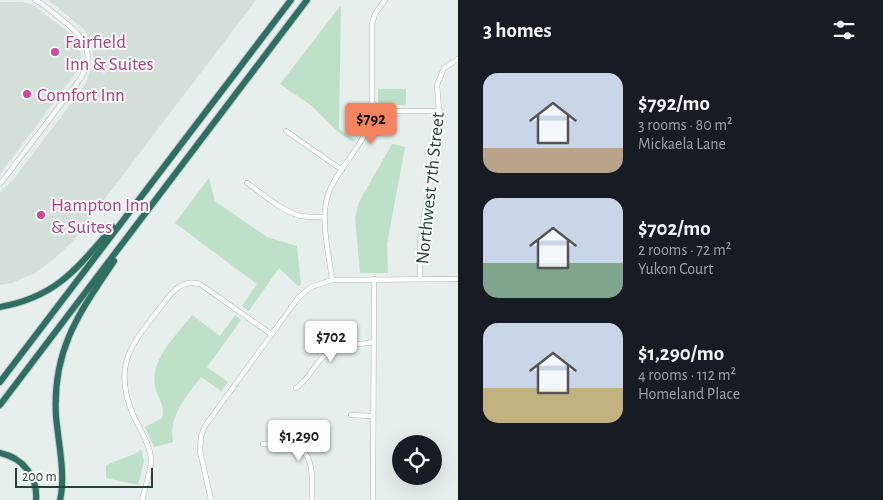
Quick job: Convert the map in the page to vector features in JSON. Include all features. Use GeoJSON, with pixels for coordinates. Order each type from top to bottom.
{"type":"FeatureCollection","features":[{"type":"Feature","properties":{"kind":"highway"},"geometry":{"type":"LineString","coordinates":[[0,382],[291,0]]}},
{"type":"Feature","properties":{"kind":"highway"},"geometry":{"type":"LineString","coordinates":[[0,405],[307,0]]}},
{"type":"Feature","properties":{"kind":"highway"},"geometry":{"type":"LineString","coordinates":[[0,307],[48,292],[67,278],[146,191]]}},
{"type":"Feature","properties":{"kind":"highway"},"geometry":{"type":"LineString","coordinates":[[60,500],[62,484],[56,401],[62,354],[76,318],[157,197]]}},
{"type":"Feature","properties":{"kind":"highway"},"geometry":{"type":"LineString","coordinates":[[0,454],[18,460],[27,469],[35,485],[36,500]]}},
{"type":"Feature","properties":{"kind":"street"},"geometry":{"type":"LineString","coordinates":[[0,184],[83,76],[87,63],[86,46],[82,37],[76,30],[35,0]]}},
{"type":"Feature","properties":{"kind":"street"},"geometry":{"type":"LineString","coordinates":[[332,280],[324,216],[329,192],[366,133],[372,111],[372,24],[375,14],[385,0]]}},
{"type":"Feature","properties":{"kind":"street","name":"Northwest 7th Street"},"geometry":{"type":"LineString","coordinates":[[420,279],[420,240],[440,123],[437,85],[444,68],[458,59]]}},
{"type":"Feature","properties":{"kind":"street"},"geometry":{"type":"LineString","coordinates":[[372,111],[440,111]]}},
{"type":"Feature","properties":{"kind":"street"},"geometry":{"type":"LineString","coordinates":[[286,131],[342,170]]}},
{"type":"Feature","properties":{"kind":"street"},"geometry":{"type":"LineString","coordinates":[[247,183],[294,214],[309,217],[324,216]]}},
{"type":"Feature","properties":{"kind":"street"},"geometry":{"type":"LineString","coordinates":[[373,500],[374,279]]}},
{"type":"Feature","properties":{"kind":"street"},"geometry":{"type":"LineString","coordinates":[[211,500],[200,451],[203,430],[302,293],[316,284],[332,280],[458,279]]}},
{"type":"Feature","properties":{"kind":"street"},"geometry":{"type":"LineString","coordinates":[[142,500],[151,458],[126,397],[125,363],[135,340],[172,291],[182,284],[188,283],[197,283],[205,286],[271,334]]}},
{"type":"Feature","properties":{"kind":"street"},"geometry":{"type":"LineString","coordinates":[[296,388],[303,384],[321,359],[327,354],[340,348],[374,342]]}},
{"type":"Feature","properties":{"kind":"street"},"geometry":{"type":"LineString","coordinates":[[351,415],[373,416]]}},
{"type":"Feature","properties":{"kind":"street"},"geometry":{"type":"LineString","coordinates":[[263,444],[292,445],[305,453],[310,460],[312,500]]}},
{"type":"Feature","properties":{"kind":"shaded area"},"geometry":{"type":"Polygon","coordinates":[[[48,0],[256,0],[72,242],[35,273],[12,283],[0,285],[0,192],[13,180],[85,85],[93,64],[93,47],[84,29],[48,0]]]}},
{"type":"Feature","properties":{"kind":"shaded area"},"geometry":{"type":"Polygon","coordinates":[[[0,2],[22,2],[33,5],[73,36],[78,44],[81,55],[76,73],[0,174],[0,2]]]}},
{"type":"Feature","properties":{"kind":"green space"},"geometry":{"type":"Polygon","coordinates":[[[341,5],[339,129],[355,140],[353,142],[338,132],[312,106],[280,84],[341,5]]]}},
{"type":"Feature","properties":{"kind":"green space"},"geometry":{"type":"Polygon","coordinates":[[[378,89],[406,89],[406,105],[378,105],[378,89]]]}},
{"type":"Feature","properties":{"kind":"green space"},"geometry":{"type":"Polygon","coordinates":[[[392,144],[405,147],[387,244],[388,273],[360,273],[355,218],[359,202],[392,144]]]}},
{"type":"Feature","properties":{"kind":"green space"},"geometry":{"type":"Polygon","coordinates":[[[209,178],[215,201],[267,237],[297,246],[301,285],[298,286],[279,268],[249,311],[242,306],[257,284],[175,223],[209,178]]]}},
{"type":"Feature","properties":{"kind":"green space"},"geometry":{"type":"Polygon","coordinates":[[[192,315],[220,336],[235,315],[241,320],[207,367],[228,382],[221,391],[201,377],[176,415],[172,433],[173,442],[154,447],[145,427],[162,418],[163,413],[155,385],[157,366],[166,347],[192,315]]]}},
{"type":"Feature","properties":{"kind":"green space"},"geometry":{"type":"Polygon","coordinates":[[[141,449],[144,461],[138,485],[106,478],[106,465],[137,453],[141,449]]]}},
{"type":"Feature","properties":{"kind":"place","name":"Fairfield Inn & Suites"},"geometry":{"type":"Point","coordinates":[55,52]}},
{"type":"Feature","properties":{"kind":"place","name":"Comfort Inn"},"geometry":{"type":"Point","coordinates":[27,94]}},
{"type":"Feature","properties":{"kind":"place","name":"Hampton Inn & Suites"},"geometry":{"type":"Point","coordinates":[41,215]}}]}
